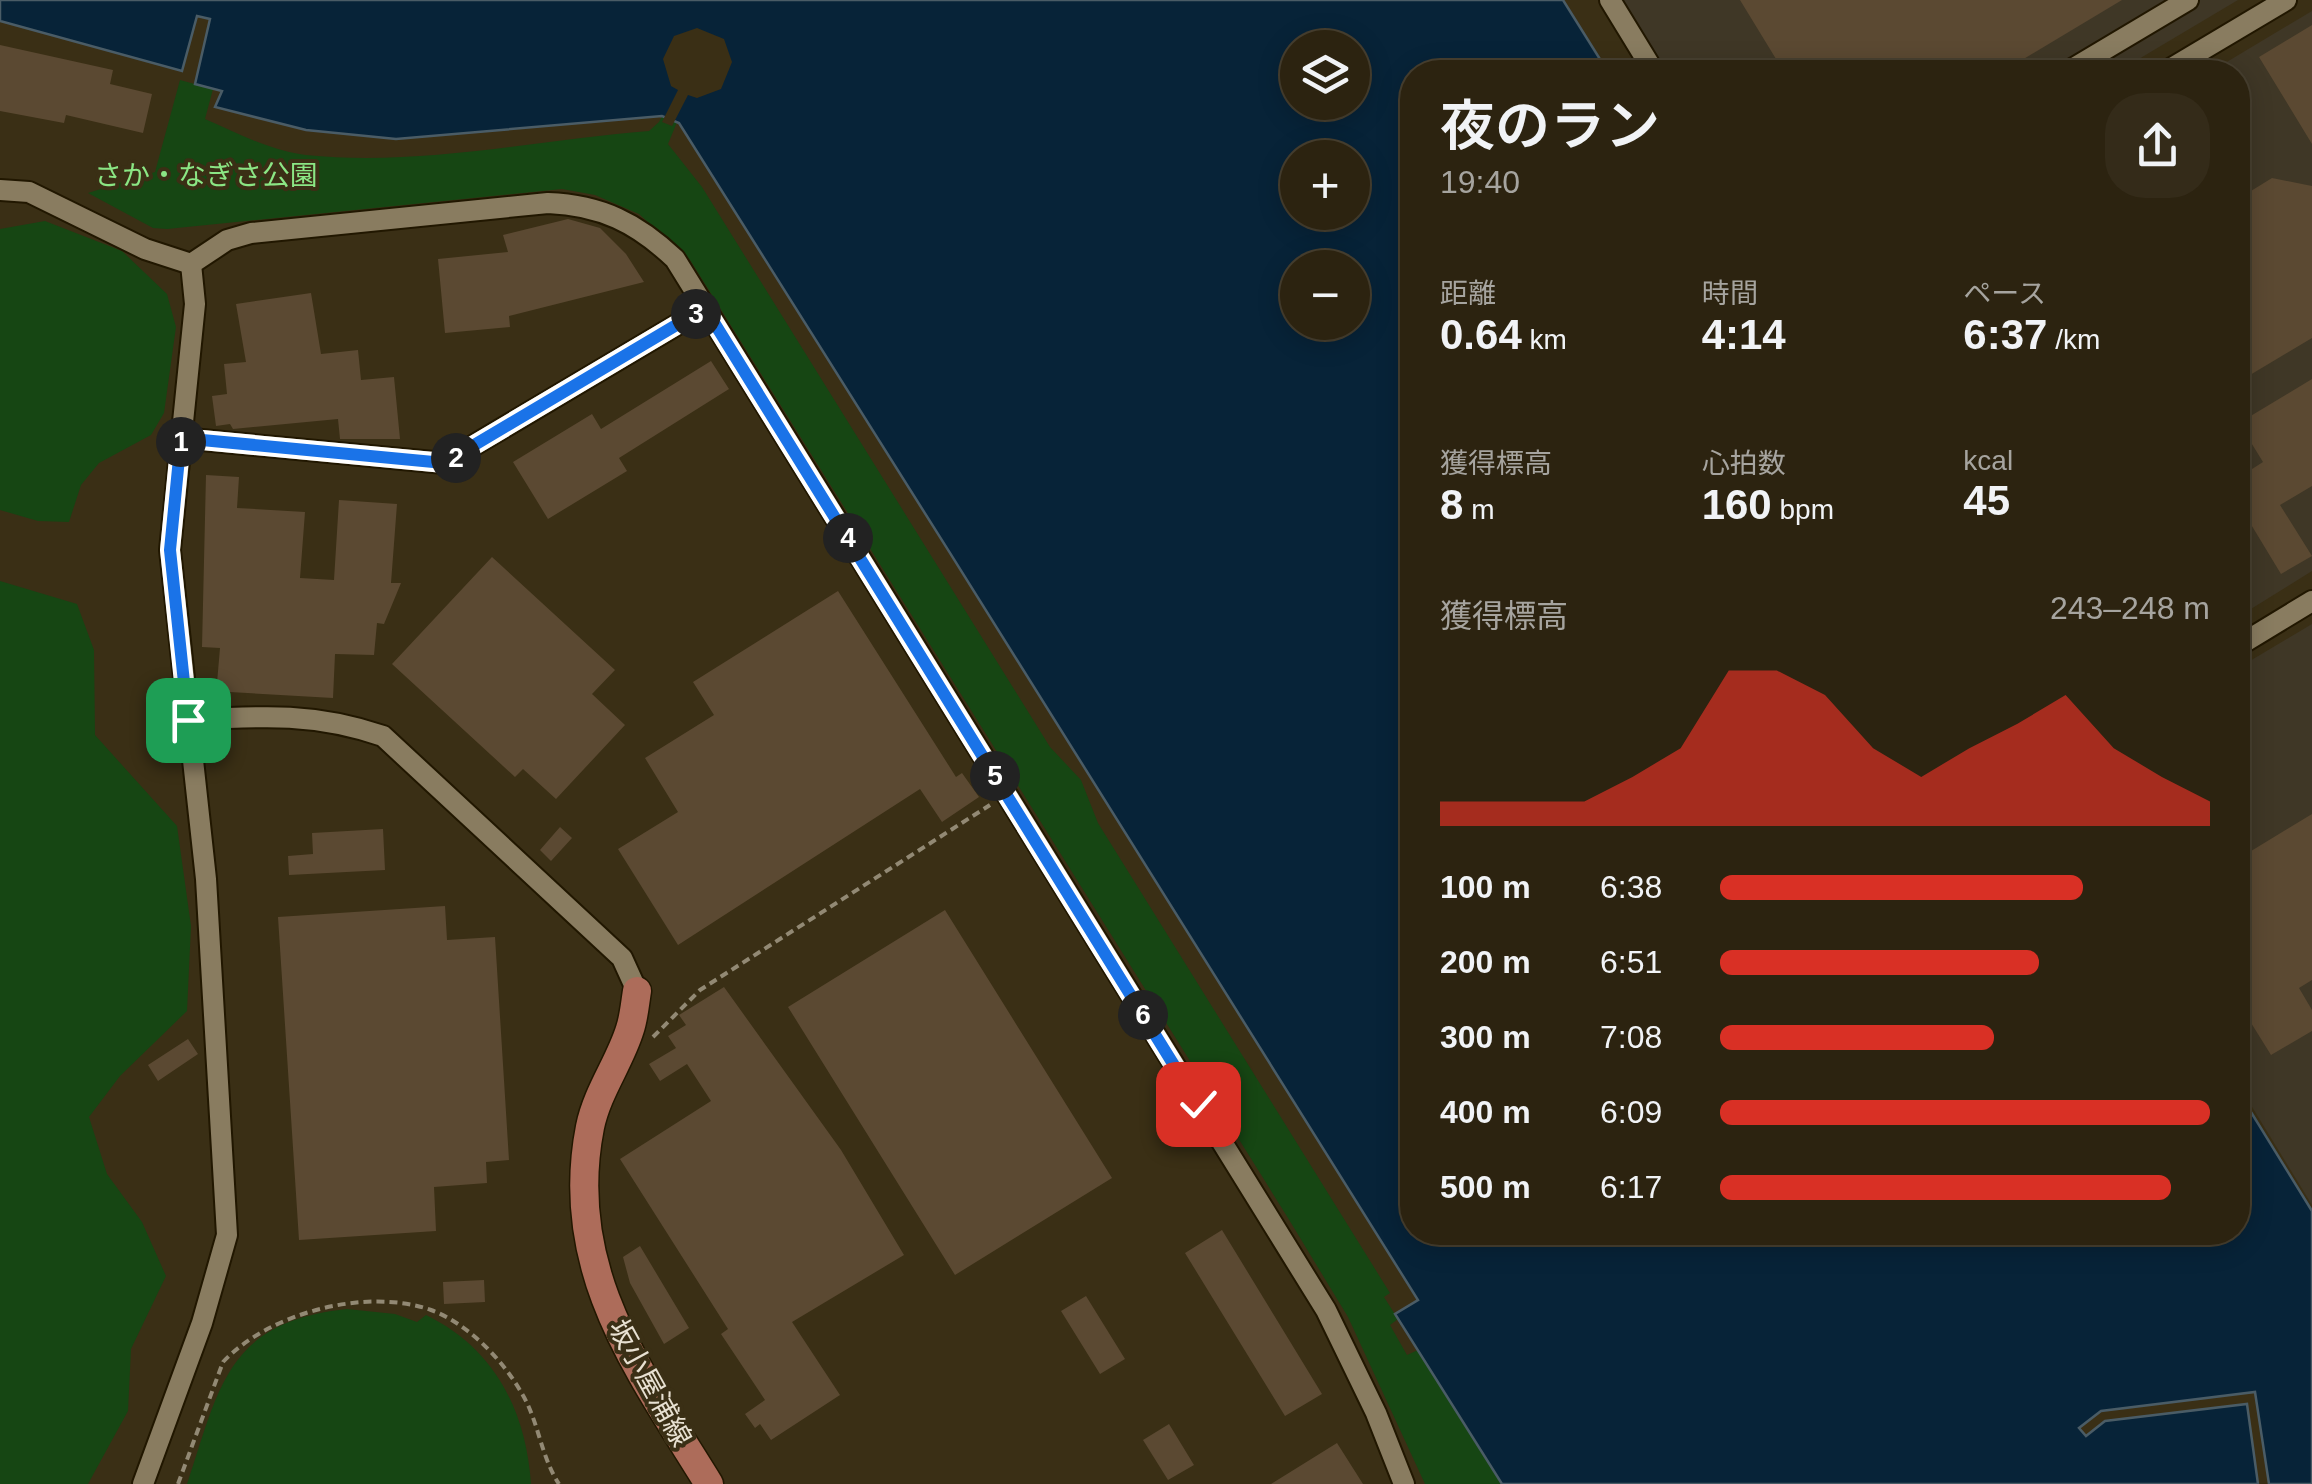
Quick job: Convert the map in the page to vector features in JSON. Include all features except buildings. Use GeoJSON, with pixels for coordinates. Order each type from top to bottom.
{"type":"FeatureCollection","features":[{"type":"Feature","properties":{"kind":"main road","name":"坂小屋浦線"},"geometry":{"type":"LineString","coordinates":[[637,991],[630,1030],[590,1122],[581,1180],[582,1216],[593,1264],[620,1339],[708,1484]]}},
{"type":"Feature","properties":{"kind":"street"},"geometry":{"type":"LineString","coordinates":[[1610,0],[1647,60]]}},
{"type":"Feature","properties":{"kind":"street"},"geometry":{"type":"LineString","coordinates":[[2086,60],[2188,0]]}},
{"type":"Feature","properties":{"kind":"street"},"geometry":{"type":"LineString","coordinates":[[2185,60],[2286,0]]}},
{"type":"Feature","properties":{"kind":"street"},"geometry":{"type":"LineString","coordinates":[[0,190],[29,192],[145,249],[191,264]]}},
{"type":"Feature","properties":{"kind":"street"},"geometry":{"type":"LineString","coordinates":[[191,264],[227,240],[251,233],[548,203],[579,204],[619,216],[647,233],[675,259],[1326,1310],[1376,1413],[1404,1484]]}},
{"type":"Feature","properties":{"kind":"street"},"geometry":{"type":"LineString","coordinates":[[143,1484],[202,1322],[228,1235],[206,880],[170,550],[195,304],[191,264]]}},
{"type":"Feature","properties":{"kind":"street"},"geometry":{"type":"LineString","coordinates":[[181,438],[444,463],[705,308]]}},
{"type":"Feature","properties":{"kind":"street"},"geometry":{"type":"LineString","coordinates":[[2250,639],[2312,601]]}},
{"type":"Feature","properties":{"kind":"street"},"geometry":{"type":"LineString","coordinates":[[188,720],[270,715],[336,720],[383,736],[622,958],[637,991]]}},
{"type":"Feature","properties":{"kind":"path"},"geometry":{"type":"LineString","coordinates":[[649,1044],[674,1012],[700,990],[1006,794]]}},
{"type":"Feature","properties":{"kind":"path"},"geometry":{"type":"LineString","coordinates":[[178,1484],[223,1362],[237,1348],[298,1313],[350,1305],[429,1310],[482,1344],[522,1393],[544,1462],[558,1484]]}},
{"type":"Feature","properties":{"kind":"shaded area"},"geometry":{"type":"Polygon","coordinates":[[[1621,0],[2238,0],[2137,60],[1657,60],[1621,0]]]}},
{"type":"Feature","properties":{"kind":"shaded area"},"geometry":{"type":"Polygon","coordinates":[[[2312,11],[2312,571],[2250,610],[2250,60],[2230,60],[2312,11]]]}},
{"type":"Feature","properties":{"kind":"shaded area"},"geometry":{"type":"Polygon","coordinates":[[[2312,624],[2312,1205],[2250,1104],[2250,661],[2312,624]]]}},
{"type":"Feature","properties":{"kind":"green space","name":"さか・なぎさ公園"},"geometry":{"type":"Polygon","coordinates":[[[180,80],[213,89],[205,119],[280,150],[348,158],[434,155],[649,131],[659,122],[675,91],[687,98],[668,144],[702,187],[1050,747],[1081,780],[1098,823],[1390,1293],[1384,1297],[1398,1319],[1390,1325],[1407,1355],[1418,1350],[1502,1484],[1425,1484],[1348,1317],[690,260],[639,214],[595,195],[562,189],[153,228],[88,193],[155,172],[180,80]]]}},
{"type":"Feature","properties":{"kind":"green space"},"geometry":{"type":"Polygon","coordinates":[[[45,221],[122,251],[167,294],[176,327],[164,413],[151,435],[99,463],[81,485],[69,522],[38,521],[0,510],[0,229],[45,221]]]}},
{"type":"Feature","properties":{"kind":"green space"},"geometry":{"type":"Polygon","coordinates":[[[0,581],[77,604],[94,650],[95,735],[177,826],[191,926],[187,1011],[120,1076],[89,1117],[107,1174],[142,1222],[166,1276],[131,1349],[128,1411],[88,1484],[0,1484],[0,581]]]}},
{"type":"Feature","properties":{"kind":"green space"},"geometry":{"type":"Polygon","coordinates":[[[347,1309],[395,1314],[417,1322],[426,1315],[470,1345],[488,1363],[514,1407],[531,1484],[187,1484],[220,1389],[234,1364],[252,1344],[276,1328],[307,1316],[347,1309]]]}},
{"type":"Feature","properties":{"kind":"water"},"geometry":{"type":"Polygon","coordinates":[[[0,0],[1563,0],[1600,60],[1400,60],[1400,1245],[2250,1245],[2250,1110],[2312,1211],[2312,1484],[2269,1484],[2255,1392],[2101,1411],[2079,1428],[2086,1436],[2105,1421],[2247,1404],[2258,1484],[1502,1484],[1395,1314],[1418,1300],[679,123],[662,116],[396,139],[306,130],[215,107],[222,91],[195,84],[210,19],[197,16],[182,71],[0,21],[0,0]]]}},
{"type":"Feature","properties":{"kind":"pier"},"geometry":{"type":"Polygon","coordinates":[[[697,28],[724,39],[732,62],[721,89],[697,98],[688,95],[672,126],[662,122],[678,90],[671,86],[663,59],[674,36],[697,28]]]}},
{"type":"Feature","properties":{"kind":"route"},"geometry":{"type":"LineString","coordinates":[[188,720],[170,550],[181,438],[444,463],[465,455],[705,308],[1198,1104]]}}]}
